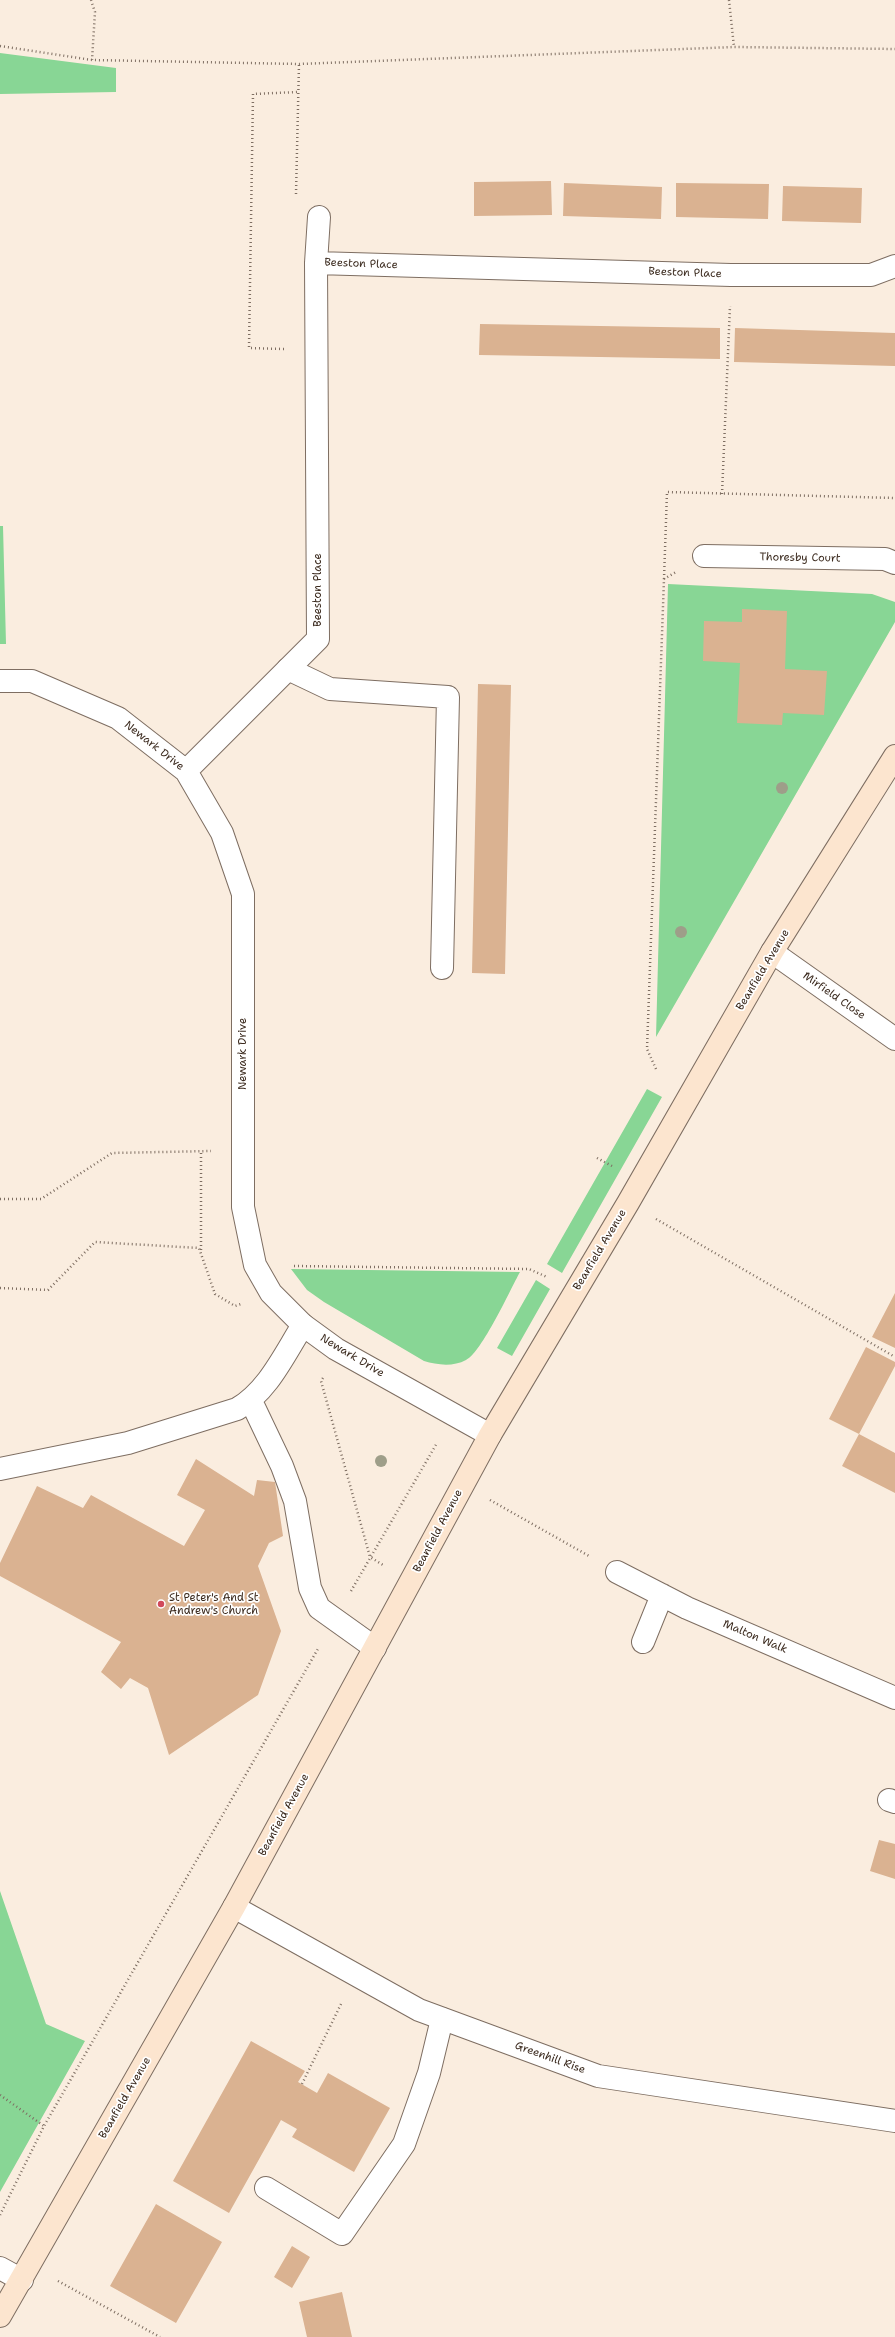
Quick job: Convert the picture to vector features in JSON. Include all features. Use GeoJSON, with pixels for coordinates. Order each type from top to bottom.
{"type":"FeatureCollection","features":[{"type":"Feature","properties":{"kind":"street"},"geometry":{"type":"LineString","coordinates":[[316,263],[318,217]]}},
{"type":"Feature","properties":{"kind":"street","name":"Beeston Place"},"geometry":{"type":"LineString","coordinates":[[186,771],[318,639],[316,263],[731,274],[871,275],[895,266]]}},
{"type":"Feature","properties":{"kind":"street","name":"Thoresby Court"},"geometry":{"type":"LineString","coordinates":[[704,556],[885,559],[895,563]]}},
{"type":"Feature","properties":{"kind":"street"},"geometry":{"type":"LineString","coordinates":[[288,669],[330,689],[448,697],[442,968]]}},
{"type":"Feature","properties":{"kind":"street","name":"Newark Drive"},"geometry":{"type":"LineString","coordinates":[[0,681],[32,681],[118,718],[186,771],[222,833],[243,894],[243,1206],[255,1265],[271,1293],[303,1325],[336,1348],[490,1435]]}},
{"type":"Feature","properties":{"kind":"street","name":"Beanfield Avenue"},"geometry":{"type":"LineString","coordinates":[[0,2316],[26,2273],[234,1907],[376,1648],[490,1435],[628,1203],[772,952],[895,756]]}},
{"type":"Feature","properties":{"kind":"street","name":"Mirfield Close"},"geometry":{"type":"LineString","coordinates":[[772,952],[895,1039]]}},
{"type":"Feature","properties":{"kind":"street"},"geometry":{"type":"LineString","coordinates":[[0,1469],[128,1443],[237,1409],[251,1401],[264,1385],[303,1325]]}},
{"type":"Feature","properties":{"kind":"street"},"geometry":{"type":"LineString","coordinates":[[251,1401],[282,1466],[295,1501],[310,1588],[319,1608],[334,1620],[376,1648]]}},
{"type":"Feature","properties":{"kind":"street","name":"Malton Walk"},"geometry":{"type":"LineString","coordinates":[[617,1572],[687,1608],[895,1698]]}},
{"type":"Feature","properties":{"kind":"street"},"geometry":{"type":"LineString","coordinates":[[643,1642],[662,1595]]}},
{"type":"Feature","properties":{"kind":"street","name":"Greenhill Rise"},"geometry":{"type":"LineString","coordinates":[[234,1907],[419,2010],[598,2076],[895,2121]]}},
{"type":"Feature","properties":{"kind":"street"},"geometry":{"type":"LineString","coordinates":[[266,2188],[342,2234],[404,2144],[430,2073],[442,2019]]}},
{"type":"Feature","properties":{"kind":"street"},"geometry":{"type":"LineString","coordinates":[[0,2268],[26,2273]]}},
{"type":"Feature","properties":{"kind":"path"},"geometry":{"type":"LineString","coordinates":[[91,0],[95,12],[92,60]]}},
{"type":"Feature","properties":{"kind":"path"},"geometry":{"type":"LineString","coordinates":[[729,0],[734,47]]}},
{"type":"Feature","properties":{"kind":"path"},"geometry":{"type":"LineString","coordinates":[[0,46],[92,60],[299,64],[734,47],[895,49]]}},
{"type":"Feature","properties":{"kind":"path"},"geometry":{"type":"LineString","coordinates":[[299,64],[296,208],[318,217]]}},
{"type":"Feature","properties":{"kind":"path"},"geometry":{"type":"LineString","coordinates":[[298,92],[253,94],[249,348],[317,351]]}},
{"type":"Feature","properties":{"kind":"path"},"geometry":{"type":"LineString","coordinates":[[722,494],[731,274]]}},
{"type":"Feature","properties":{"kind":"path"},"geometry":{"type":"LineString","coordinates":[[656,1068],[647,1049],[667,492],[895,498]]}},
{"type":"Feature","properties":{"kind":"path"},"geometry":{"type":"LineString","coordinates":[[664,580],[704,556]]}},
{"type":"Feature","properties":{"kind":"path"},"geometry":{"type":"LineString","coordinates":[[0,1199],[41,1199],[112,1153],[201,1152],[243,1149]]}},
{"type":"Feature","properties":{"kind":"path"},"geometry":{"type":"LineString","coordinates":[[201,1152],[201,1251],[215,1294],[235,1306],[271,1293]]}},
{"type":"Feature","properties":{"kind":"path"},"geometry":{"type":"LineString","coordinates":[[628,1203],[895,1357]]}},
{"type":"Feature","properties":{"kind":"path"},"geometry":{"type":"LineString","coordinates":[[0,1288],[48,1290],[95,1242],[199,1248],[201,1251]]}},
{"type":"Feature","properties":{"kind":"path"},"geometry":{"type":"LineString","coordinates":[[255,1265],[529,1269],[577,1290]]}},
{"type":"Feature","properties":{"kind":"path"},"geometry":{"type":"LineString","coordinates":[[336,1348],[321,1381],[370,1557],[410,1584]]}},
{"type":"Feature","properties":{"kind":"path"},"geometry":{"type":"LineString","coordinates":[[0,2215],[44,2126],[453,1415]]}},
{"type":"Feature","properties":{"kind":"path"},"geometry":{"type":"LineString","coordinates":[[463,1485],[617,1572]]}},
{"type":"Feature","properties":{"kind":"path"},"geometry":{"type":"LineString","coordinates":[[302,2084],[356,1975]]}},
{"type":"Feature","properties":{"kind":"path"},"geometry":{"type":"LineString","coordinates":[[0,2095],[44,2126]]}},
{"type":"Feature","properties":{"kind":"path"},"geometry":{"type":"LineString","coordinates":[[26,2273],[160,2337]]}},
{"type":"Feature","properties":{"kind":"green space"},"geometry":{"type":"Polygon","coordinates":[[[0,53],[116,68],[116,92],[0,94],[0,53]]]}},
{"type":"Feature","properties":{"kind":"green space"},"geometry":{"type":"Polygon","coordinates":[[[0,526],[3,526],[6,644],[0,644],[0,526]]]}},
{"type":"Feature","properties":{"kind":"green space"},"geometry":{"type":"Polygon","coordinates":[[[668,584],[872,594],[895,602],[895,622],[656,1037],[668,584]]]}},
{"type":"Feature","properties":{"kind":"green space"},"geometry":{"type":"Polygon","coordinates":[[[647,1089],[662,1097],[562,1273],[547,1264],[647,1089]]]}},
{"type":"Feature","properties":{"kind":"green space"},"geometry":{"type":"Polygon","coordinates":[[[291,1269],[520,1272],[503,1306],[473,1355],[456,1364],[445,1365],[424,1361],[324,1302],[307,1290],[291,1269]]]}},
{"type":"Feature","properties":{"kind":"green space"},"geometry":{"type":"Polygon","coordinates":[[[536,1280],[550,1289],[512,1356],[497,1348],[536,1280]]]}},
{"type":"Feature","properties":{"kind":"green space"},"geometry":{"type":"Polygon","coordinates":[[[0,1891],[46,2024],[85,2041],[0,2192],[0,1891]]]}},
{"type":"Feature","properties":{"kind":"building"},"geometry":{"type":"Polygon","coordinates":[[[551,181],[552,215],[474,216],[474,182],[551,181]]]}},
{"type":"Feature","properties":{"kind":"building"},"geometry":{"type":"Polygon","coordinates":[[[564,183],[662,187],[661,219],[563,216],[564,183]]]}},
{"type":"Feature","properties":{"kind":"building"},"geometry":{"type":"Polygon","coordinates":[[[676,183],[769,184],[768,219],[676,217],[676,183]]]}},
{"type":"Feature","properties":{"kind":"building"},"geometry":{"type":"Polygon","coordinates":[[[783,186],[862,188],[861,223],[782,221],[783,186]]]}},
{"type":"Feature","properties":{"kind":"building"},"geometry":{"type":"Polygon","coordinates":[[[480,324],[720,328],[720,359],[479,355],[480,324]]]}},
{"type":"Feature","properties":{"kind":"building"},"geometry":{"type":"Polygon","coordinates":[[[735,328],[895,333],[895,366],[734,362],[735,328]]]}},
{"type":"Feature","properties":{"kind":"building"},"geometry":{"type":"Polygon","coordinates":[[[742,609],[787,611],[785,669],[827,671],[824,715],[783,713],[782,725],[737,723],[740,663],[703,661],[704,621],[742,622],[742,609]]]}},
{"type":"Feature","properties":{"kind":"building"},"geometry":{"type":"Polygon","coordinates":[[[478,684],[511,685],[505,974],[472,973],[478,684]]]}},
{"type":"Feature","properties":{"kind":"building"},"geometry":{"type":"Polygon","coordinates":[[[895,1293],[895,1348],[872,1337],[895,1293]]]}},
{"type":"Feature","properties":{"kind":"building"},"geometry":{"type":"Polygon","coordinates":[[[866,1347],[895,1362],[895,1366],[859,1434],[829,1419],[866,1347]]]}},
{"type":"Feature","properties":{"kind":"building"},"geometry":{"type":"Polygon","coordinates":[[[859,1434],[895,1453],[895,1493],[842,1466],[859,1434]]]}},
{"type":"Feature","properties":{"kind":"building","name":"St Peter's And St Andrew's Church"},"geometry":{"type":"Polygon","coordinates":[[[196,1459],[254,1496],[257,1480],[275,1482],[283,1536],[269,1543],[258,1566],[281,1631],[258,1695],[169,1755],[148,1688],[130,1678],[121,1689],[101,1672],[121,1642],[0,1576],[0,1563],[37,1486],[83,1508],[91,1495],[184,1546],[205,1510],[177,1495],[196,1459]]]}},
{"type":"Feature","properties":{"kind":"building"},"geometry":{"type":"Polygon","coordinates":[[[879,1840],[895,1844],[895,1879],[870,1871],[879,1840]]]}},
{"type":"Feature","properties":{"kind":"building"},"geometry":{"type":"Polygon","coordinates":[[[251,2041],[305,2071],[298,2082],[317,2093],[328,2073],[390,2108],[354,2172],[292,2137],[297,2129],[281,2120],[229,2213],[173,2181],[251,2041]]]}},
{"type":"Feature","properties":{"kind":"building"},"geometry":{"type":"Polygon","coordinates":[[[156,2204],[222,2242],[176,2323],[110,2286],[156,2204]]]}},
{"type":"Feature","properties":{"kind":"building"},"geometry":{"type":"Polygon","coordinates":[[[292,2246],[310,2257],[292,2288],[274,2277],[292,2246]]]}},
{"type":"Feature","properties":{"kind":"building"},"geometry":{"type":"Polygon","coordinates":[[[342,2292],[352,2337],[307,2337],[299,2302],[342,2292]]]}},
{"type":"Feature","properties":{"kind":"place","name":"St Peter's And St Andrew's Church"},"geometry":{"type":"Point","coordinates":[161,1604]}}]}
